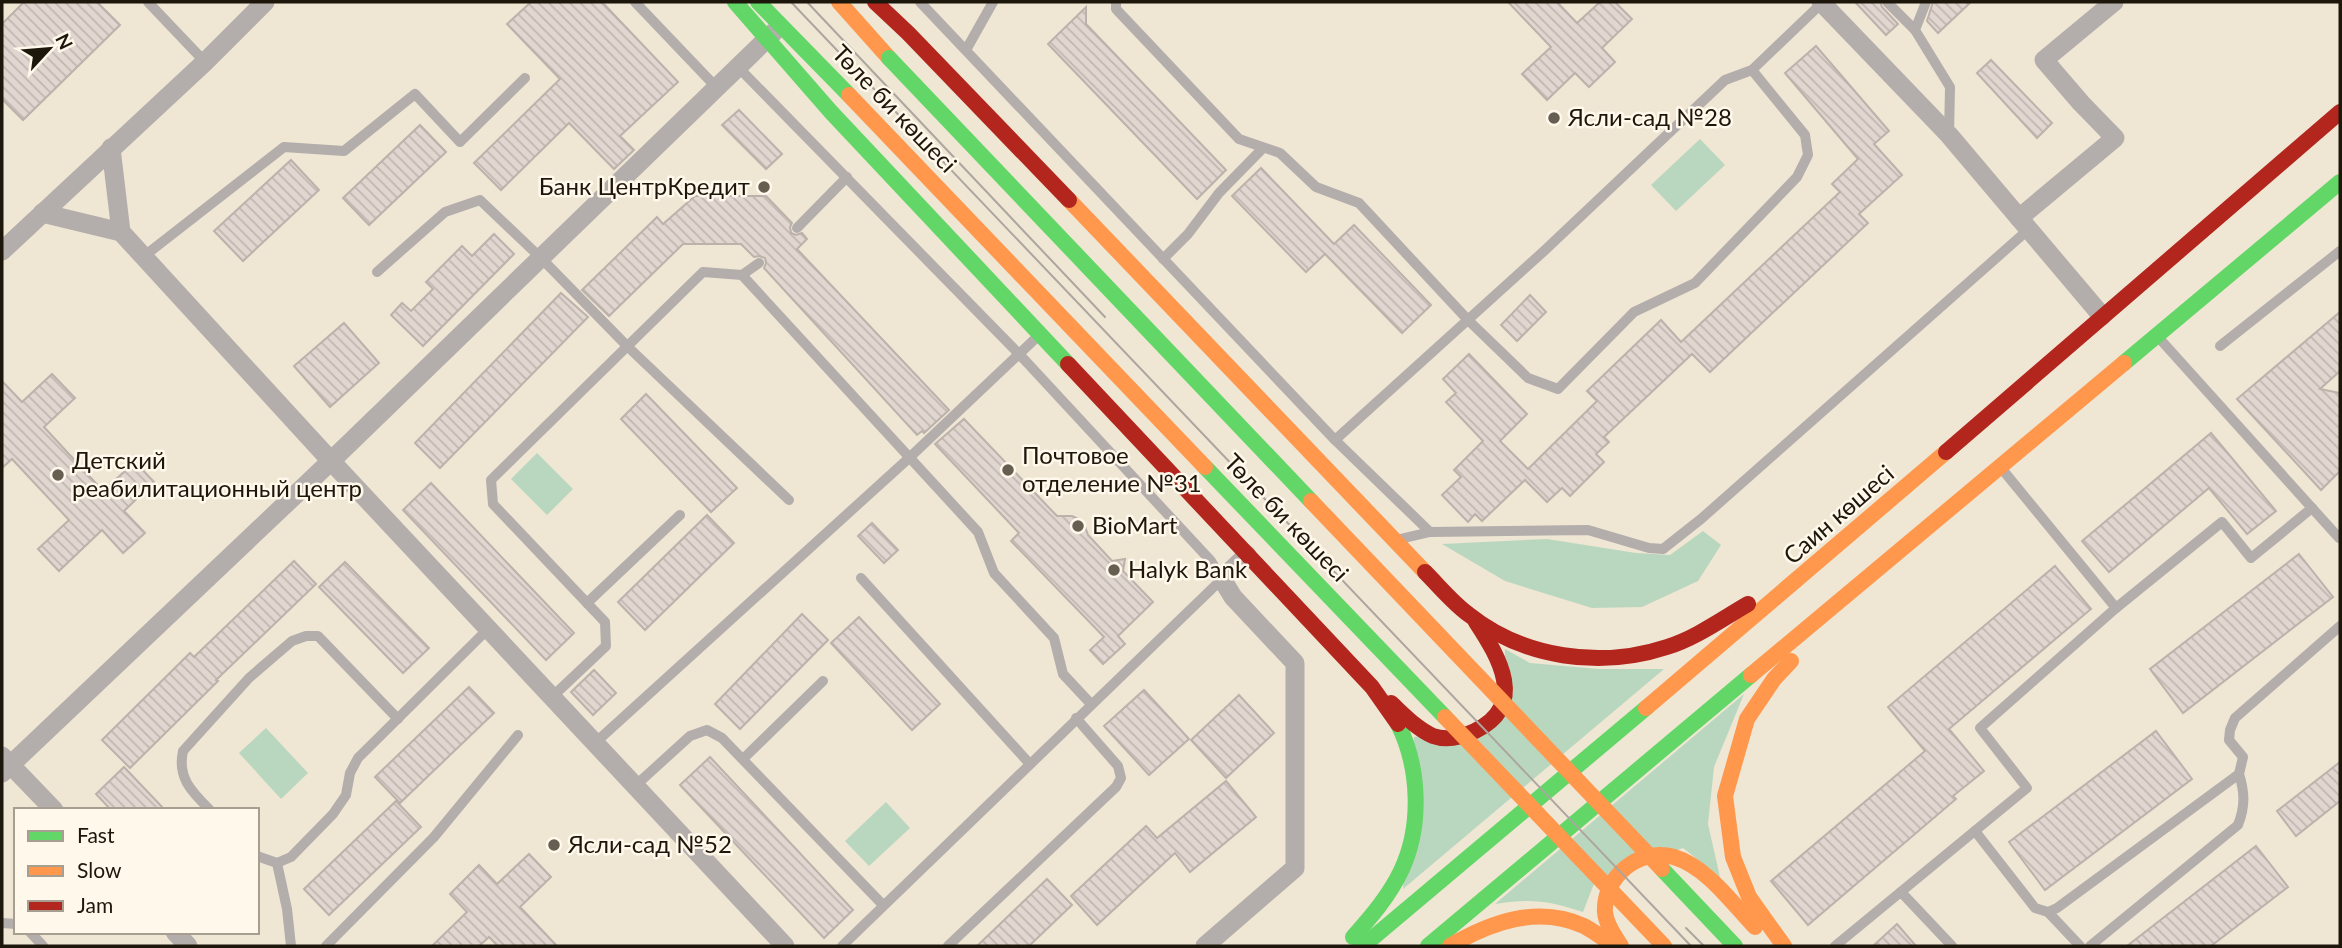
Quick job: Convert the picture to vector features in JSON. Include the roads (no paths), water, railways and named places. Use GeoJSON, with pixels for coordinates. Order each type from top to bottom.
{"type":"FeatureCollection","features":[{"type":"Feature","properties":{"kind":"main road"},"geometry":{"type":"LineString","coordinates":[[735,2],[774,32],[831,112],[1372,687],[1420,727],[1438,738],[1461,737],[1481,728],[1497,715],[1506,696],[1505,674],[1497,653],[1473,618],[1394,540],[908,33],[875,2]]}},
{"type":"Feature","properties":{"kind":"main road","name":"Төле би көшесі"},"geometry":{"type":"LineString","coordinates":[[758,2],[774,32],[849,95],[1664,946]]}},
{"type":"Feature","properties":{"kind":"main road","name":"Төле би көшесі"},"geometry":{"type":"LineString","coordinates":[[839,2],[889,58],[1735,946]]}},
{"type":"Feature","properties":{"kind":"main road"},"geometry":{"type":"LineString","coordinates":[[2294,150],[2340,102]]}},
{"type":"Feature","properties":{"kind":"main road","name":"Саин көшесі"},"geometry":{"type":"LineString","coordinates":[[1363,946],[1818,563],[2340,112]]}},
{"type":"Feature","properties":{"kind":"main road"},"geometry":{"type":"LineString","coordinates":[[1428,946],[2340,182]]}},
{"type":"Feature","properties":{"kind":"main road"},"geometry":{"type":"LineString","coordinates":[[1473,618],[1506,638],[1541,650],[1593,658],[1632,657],[1669,646],[1699,632],[1818,563]]}},
{"type":"Feature","properties":{"kind":"main road"},"geometry":{"type":"LineString","coordinates":[[1784,946],[1749,897],[1733,857],[1725,796],[1748,719],[1774,679],[1849,596]]}},
{"type":"Feature","properties":{"kind":"main road"},"geometry":{"type":"LineString","coordinates":[[1344,946],[1375,912],[1405,862],[1413,831],[1413,767],[1399,727],[1372,687]]}},
{"type":"Feature","properties":{"kind":"main road"},"geometry":{"type":"LineString","coordinates":[[1618,946],[1605,915],[1605,897],[1614,878],[1633,861],[1654,854],[1674,857],[1694,868],[1776,946]]}},
{"type":"Feature","properties":{"kind":"main road"},"geometry":{"type":"LineString","coordinates":[[1456,945],[1485,927],[1508,919],[1536,916],[1563,919],[1618,946]]}},
{"type":"Feature","properties":{"kind":"street"},"geometry":{"type":"LineString","coordinates":[[2,251],[205,62],[265,2]]}},
{"type":"Feature","properties":{"kind":"street"},"geometry":{"type":"LineString","coordinates":[[1821,2],[1949,135],[2102,316]]}},
{"type":"Feature","properties":{"kind":"street"},"geometry":{"type":"LineString","coordinates":[[2024,224],[2115,138],[2044,60],[2114,2]]}},
{"type":"Feature","properties":{"kind":"street"},"geometry":{"type":"LineString","coordinates":[[52,808],[5,765],[331,461],[774,32]]}},
{"type":"Feature","properties":{"kind":"street"},"geometry":{"type":"LineString","coordinates":[[111,148],[121,232]]}},
{"type":"Feature","properties":{"kind":"street"},"geometry":{"type":"LineString","coordinates":[[42,213],[121,232],[331,461],[785,946]]}},
{"type":"Feature","properties":{"kind":"street"},"geometry":{"type":"LineString","coordinates":[[1205,946],[1295,868],[1294,663],[1233,597],[1222,579],[1247,555]]}},
{"type":"Feature","properties":{"kind":"lane"},"geometry":{"type":"LineString","coordinates":[[148,2],[205,62]]}},
{"type":"Feature","properties":{"kind":"lane"},"geometry":{"type":"LineString","coordinates":[[635,2],[717,88]]}},
{"type":"Feature","properties":{"kind":"lane"},"geometry":{"type":"LineString","coordinates":[[919,2],[1335,440],[1430,532]]}},
{"type":"Feature","properties":{"kind":"lane"},"geometry":{"type":"LineString","coordinates":[[966,50],[993,2]]}},
{"type":"Feature","properties":{"kind":"lane"},"geometry":{"type":"LineString","coordinates":[[1116,2],[1116,9],[1239,139],[1280,153],[1316,187],[1359,203],[1468,320],[1528,378],[1558,389],[1634,312],[1695,284],[1797,177],[1808,155],[1805,135],[1752,70]]}},
{"type":"Feature","properties":{"kind":"lane"},"geometry":{"type":"LineString","coordinates":[[1335,440],[1725,80],[1752,70],[1821,2]]}},
{"type":"Feature","properties":{"kind":"lane"},"geometry":{"type":"LineString","coordinates":[[1887,2],[1915,30],[1950,87],[1949,135]]}},
{"type":"Feature","properties":{"kind":"lane"},"geometry":{"type":"LineString","coordinates":[[1915,30],[1926,2]]}},
{"type":"Feature","properties":{"kind":"lane"},"geometry":{"type":"LineString","coordinates":[[738,67],[1019,354],[1211,561],[1222,579],[842,946]]}},
{"type":"Feature","properties":{"kind":"lane"},"geometry":{"type":"LineString","coordinates":[[144,257],[284,147],[344,152],[415,94],[460,142],[524,78]]}},
{"type":"Feature","properties":{"kind":"lane"},"geometry":{"type":"LineString","coordinates":[[1163,260],[1188,234],[1219,193],[1264,148]]}},
{"type":"Feature","properties":{"kind":"lane"},"geometry":{"type":"LineString","coordinates":[[797,228],[848,177]]}},
{"type":"Feature","properties":{"kind":"lane"},"geometry":{"type":"LineString","coordinates":[[377,272],[445,212],[480,200],[627,346],[789,500]]}},
{"type":"Feature","properties":{"kind":"lane"},"geometry":{"type":"LineString","coordinates":[[1394,540],[1430,532],[1588,530],[1649,548],[1663,549],[1700,519],[2024,224]]}},
{"type":"Feature","properties":{"kind":"lane"},"geometry":{"type":"LineString","coordinates":[[2220,346],[2340,251]]}},
{"type":"Feature","properties":{"kind":"lane"},"geometry":{"type":"LineString","coordinates":[[552,697],[607,646],[606,622],[494,504],[491,480],[703,272],[742,275],[759,263]]}},
{"type":"Feature","properties":{"kind":"lane"},"geometry":{"type":"LineString","coordinates":[[742,275],[978,532],[994,573],[1054,638],[1063,674],[1091,704]]}},
{"type":"Feature","properties":{"kind":"lane"},"geometry":{"type":"LineString","coordinates":[[595,743],[909,458],[1040,334]]}},
{"type":"Feature","properties":{"kind":"lane"},"geometry":{"type":"LineString","coordinates":[[2156,334],[2340,538]]}},
{"type":"Feature","properties":{"kind":"lane"},"geometry":{"type":"LineString","coordinates":[[1999,466],[2116,608]]}},
{"type":"Feature","properties":{"kind":"lane"},"geometry":{"type":"LineString","coordinates":[[1835,946],[2027,788],[1980,728],[2116,608],[2222,522],[2250,558],[2312,508]]}},
{"type":"Feature","properties":{"kind":"lane"},"geometry":{"type":"LineString","coordinates":[[587,603],[680,515]]}},
{"type":"Feature","properties":{"kind":"lane"},"geometry":{"type":"LineString","coordinates":[[861,578],[1030,763]]}},
{"type":"Feature","properties":{"kind":"lane"},"geometry":{"type":"LineString","coordinates":[[2090,946],[2238,825],[2243,812],[2244,791],[2239,774],[2243,757],[2229,740],[2235,719],[2340,626]]}},
{"type":"Feature","properties":{"kind":"lane"},"geometry":{"type":"LineString","coordinates":[[259,857],[277,863],[291,857],[333,814],[346,795],[350,773],[358,758],[488,629]]}},
{"type":"Feature","properties":{"kind":"lane"},"geometry":{"type":"LineString","coordinates":[[208,808],[187,788],[180,764],[183,751],[248,678],[292,640],[318,636],[398,719]]}},
{"type":"Feature","properties":{"kind":"lane"},"geometry":{"type":"LineString","coordinates":[[743,760],[823,681]]}},
{"type":"Feature","properties":{"kind":"lane"},"geometry":{"type":"LineString","coordinates":[[948,946],[1116,787],[1121,778],[1118,766],[1076,718]]}},
{"type":"Feature","properties":{"kind":"lane"},"geometry":{"type":"LineString","coordinates":[[635,786],[690,736],[707,730],[722,738],[883,905]]}},
{"type":"Feature","properties":{"kind":"lane"},"geometry":{"type":"LineString","coordinates":[[326,946],[434,837],[519,735]]}},
{"type":"Feature","properties":{"kind":"lane"},"geometry":{"type":"LineString","coordinates":[[2048,912],[2134,853],[2239,774]]}},
{"type":"Feature","properties":{"kind":"lane"},"geometry":{"type":"LineString","coordinates":[[1975,831],[2035,908],[2048,912],[2080,946]]}},
{"type":"Feature","properties":{"kind":"lane"},"geometry":{"type":"LineString","coordinates":[[277,863],[287,909],[291,946]]}},
{"type":"Feature","properties":{"kind":"lane"},"geometry":{"type":"LineString","coordinates":[[1901,892],[1952,946]]}},
{"type":"Feature","properties":{"kind":"tram line"},"geometry":{"type":"LineString","coordinates":[[791,2],[1691,946]]}},
{"type":"Feature","properties":{"kind":"tram line"},"geometry":{"type":"LineString","coordinates":[[807,2],[1105,317]]}},
{"type":"Feature","properties":{"kind":"tram line"},"geometry":{"type":"LineString","coordinates":[[1686,928],[1704,946]]}},
{"type":"Feature","properties":{"kind":"place","name":"Ясли-сад №28"},"geometry":{"type":"Point","coordinates":[1554,118]}},
{"type":"Feature","properties":{"kind":"place","name":"Банк ЦентрКредит"},"geometry":{"type":"Point","coordinates":[764,187]}},
{"type":"Feature","properties":{"kind":"place","name":"Почтовое отделение №31"},"geometry":{"type":"Point","coordinates":[1008,470]}},
{"type":"Feature","properties":{"kind":"place","name":"Детский реабилитационный центр"},"geometry":{"type":"Point","coordinates":[58,475]}},
{"type":"Feature","properties":{"kind":"place","name":"BioMart"},"geometry":{"type":"Point","coordinates":[1078,526]}},
{"type":"Feature","properties":{"kind":"place","name":"Halyk Bank"},"geometry":{"type":"Point","coordinates":[1114,570]}},
{"type":"Feature","properties":{"kind":"place","name":"Ясли-сад №52"},"geometry":{"type":"Point","coordinates":[554,845]}}]}
